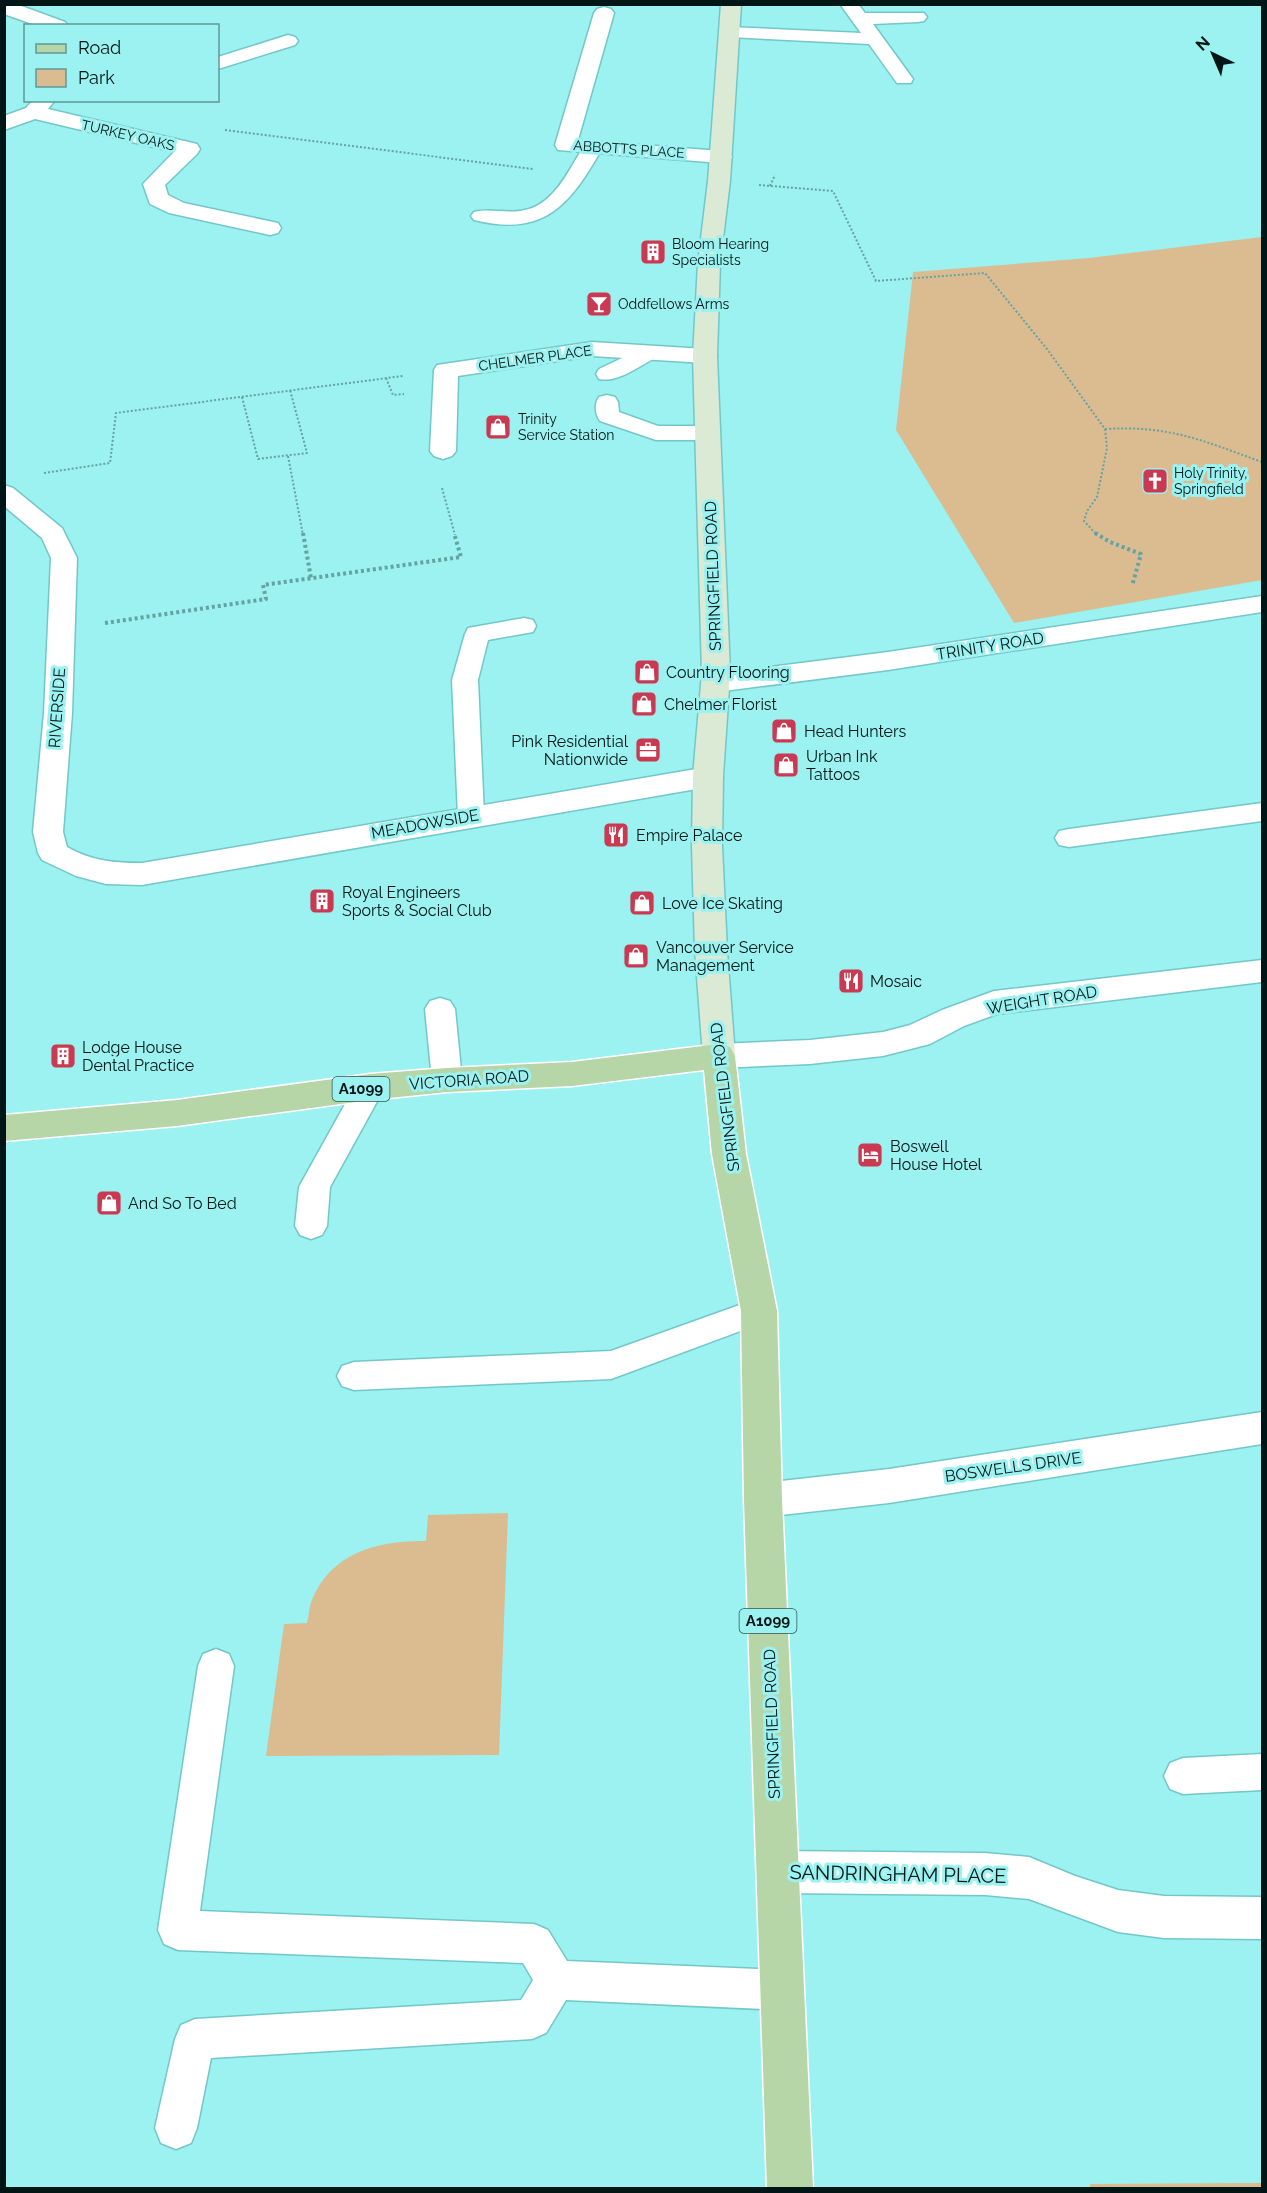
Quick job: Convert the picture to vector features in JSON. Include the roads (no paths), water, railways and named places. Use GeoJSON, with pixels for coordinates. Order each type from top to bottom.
{"type":"FeatureCollection","features":[{"type":"Feature","properties":{"kind":"main road","name":"SPRINGFIELD ROAD"},"geometry":{"type":"LineString","coordinates":[[731,4],[719,181],[709,263],[705,356],[715,639],[718,667],[708,777],[711,966],[729,1154],[759,1311],[763,1500],[790,2188]]}},
{"type":"Feature","properties":{"kind":"main road","name":"VICTORIA ROAD"},"geometry":{"type":"LineString","coordinates":[[4,1128],[177,1113],[370,1087],[447,1080],[572,1074],[719,1056]]}},
{"type":"Feature","properties":{"kind":"street"},"geometry":{"type":"LineString","coordinates":[[4,7],[52,24]]}},
{"type":"Feature","properties":{"kind":"street","name":"ABBOTTS PLACE"},"geometry":{"type":"LineString","coordinates":[[604,13],[566,145],[721,157]]}},
{"type":"Feature","properties":{"kind":"street"},"geometry":{"type":"LineString","coordinates":[[219,63],[288,41]]}},
{"type":"Feature","properties":{"kind":"street"},"geometry":{"type":"LineString","coordinates":[[4,124],[39,106]]}},
{"type":"Feature","properties":{"kind":"street","name":"TURKEY OAKS"},"geometry":{"type":"LineString","coordinates":[[39,106],[189,149],[154,184],[158,199],[177,208],[270,228]]}},
{"type":"Feature","properties":{"kind":"street","name":"CHELMER PLACE"},"geometry":{"type":"LineString","coordinates":[[443,451],[446,370],[592,349],[705,356]]}},
{"type":"Feature","properties":{"kind":"street","name":"RIVERSIDE"},"geometry":{"type":"LineString","coordinates":[[4,493],[54,534],[64,558],[62,630],[48,832],[53,853],[73,865],[101,874],[142,873]]}},
{"type":"Feature","properties":{"kind":"street","name":"TRINITY ROAD"},"geometry":{"type":"LineString","coordinates":[[716,683],[888,662],[1263,604]]}},
{"type":"Feature","properties":{"kind":"street","name":"MEADOWSIDE"},"geometry":{"type":"LineString","coordinates":[[142,873],[708,777]]}},
{"type":"Feature","properties":{"kind":"street","name":"WEIGHT ROAD"},"geometry":{"type":"LineString","coordinates":[[719,1056],[810,1052],[883,1044],[919,1035],[954,1018],[994,1003],[1263,971]]}},
{"type":"Feature","properties":{"kind":"street","name":"BOSWELLS DRIVE"},"geometry":{"type":"LineString","coordinates":[[763,1500],[889,1486],[1263,1428]]}},
{"type":"Feature","properties":{"kind":"street","name":"SANDRINGHAM PLACE"},"geometry":{"type":"LineString","coordinates":[[778,1872],[985,1874],[1029,1878],[1075,1897],[1129,1912],[1164,1917],[1263,1918]]}},
{"type":"Feature","properties":{"kind":"lane"},"geometry":{"type":"LineString","coordinates":[[854,12],[918,17]]}},
{"type":"Feature","properties":{"kind":"lane"},"geometry":{"type":"LineString","coordinates":[[854,12],[904,79]]}},
{"type":"Feature","properties":{"kind":"lane"},"geometry":{"type":"LineString","coordinates":[[729,32],[875,39]]}},
{"type":"Feature","properties":{"kind":"lane"},"geometry":{"type":"LineString","coordinates":[[481,216],[523,217],[545,209],[563,197],[593,147]]}},
{"type":"Feature","properties":{"kind":"lane"},"geometry":{"type":"LineString","coordinates":[[607,374],[647,352]]}},
{"type":"Feature","properties":{"kind":"lane"},"geometry":{"type":"LineString","coordinates":[[607,402],[608,416],[656,433],[708,433]]}},
{"type":"Feature","properties":{"kind":"lane"},"geometry":{"type":"LineString","coordinates":[[471,816],[465,680],[477,634],[524,626]]}},
{"type":"Feature","properties":{"kind":"lane"},"geometry":{"type":"LineString","coordinates":[[1069,838],[1263,812]]}},
{"type":"Feature","properties":{"kind":"lane"},"geometry":{"type":"LineString","coordinates":[[440,1009],[447,1080]]}},
{"type":"Feature","properties":{"kind":"lane"},"geometry":{"type":"LineString","coordinates":[[311,1226],[315,1187],[370,1087]]}},
{"type":"Feature","properties":{"kind":"lane"},"geometry":{"type":"LineString","coordinates":[[354,1376],[611,1365],[759,1311]]}},
{"type":"Feature","properties":{"kind":"lane"},"geometry":{"type":"LineString","coordinates":[[216,1666],[178,1930],[534,1944],[556,1980]]}},
{"type":"Feature","properties":{"kind":"lane"},"geometry":{"type":"LineString","coordinates":[[1183,1776],[1263,1772]]}},
{"type":"Feature","properties":{"kind":"lane"},"geometry":{"type":"LineString","coordinates":[[556,1980],[783,1990]]}},
{"type":"Feature","properties":{"kind":"lane"},"geometry":{"type":"LineString","coordinates":[[176,2128],[195,2039],[532,2019],[556,1980]]}},
{"type":"Feature","properties":{"kind":"place","name":"Bloom Hearing Specialists"},"geometry":{"type":"Point","coordinates":[653,252]}},
{"type":"Feature","properties":{"kind":"place","name":"Oddfellows Arms"},"geometry":{"type":"Point","coordinates":[599,304]}},
{"type":"Feature","properties":{"kind":"place","name":"Trinity Service Station"},"geometry":{"type":"Point","coordinates":[498,427]}},
{"type":"Feature","properties":{"kind":"place","name":"Holy Trinity, Springfield"},"geometry":{"type":"Point","coordinates":[1155,481]}},
{"type":"Feature","properties":{"kind":"place","name":"Country Flooring"},"geometry":{"type":"Point","coordinates":[647,672]}},
{"type":"Feature","properties":{"kind":"place","name":"Chelmer Florist"},"geometry":{"type":"Point","coordinates":[644,704]}},
{"type":"Feature","properties":{"kind":"place","name":"Head Hunters"},"geometry":{"type":"Point","coordinates":[784,731]}},
{"type":"Feature","properties":{"kind":"place","name":"Pink Residential Nationwide"},"geometry":{"type":"Point","coordinates":[648,750]}},
{"type":"Feature","properties":{"kind":"place","name":"Urban Ink Tattoos"},"geometry":{"type":"Point","coordinates":[786,765]}},
{"type":"Feature","properties":{"kind":"place","name":"Empire Palace"},"geometry":{"type":"Point","coordinates":[616,835]}},
{"type":"Feature","properties":{"kind":"place","name":"Royal Engineers Sports & Social Club"},"geometry":{"type":"Point","coordinates":[322,901]}},
{"type":"Feature","properties":{"kind":"place","name":"Love Ice Skating"},"geometry":{"type":"Point","coordinates":[642,903]}},
{"type":"Feature","properties":{"kind":"place","name":"Vancouver Service Management"},"geometry":{"type":"Point","coordinates":[636,956]}},
{"type":"Feature","properties":{"kind":"place","name":"Mosaic"},"geometry":{"type":"Point","coordinates":[851,981]}},
{"type":"Feature","properties":{"kind":"place","name":"Lodge House Dental Practice"},"geometry":{"type":"Point","coordinates":[63,1056]}},
{"type":"Feature","properties":{"kind":"place","name":"Boswell House Hotel"},"geometry":{"type":"Point","coordinates":[870,1155]}},
{"type":"Feature","properties":{"kind":"place","name":"And So To Bed"},"geometry":{"type":"Point","coordinates":[109,1203]}}]}
